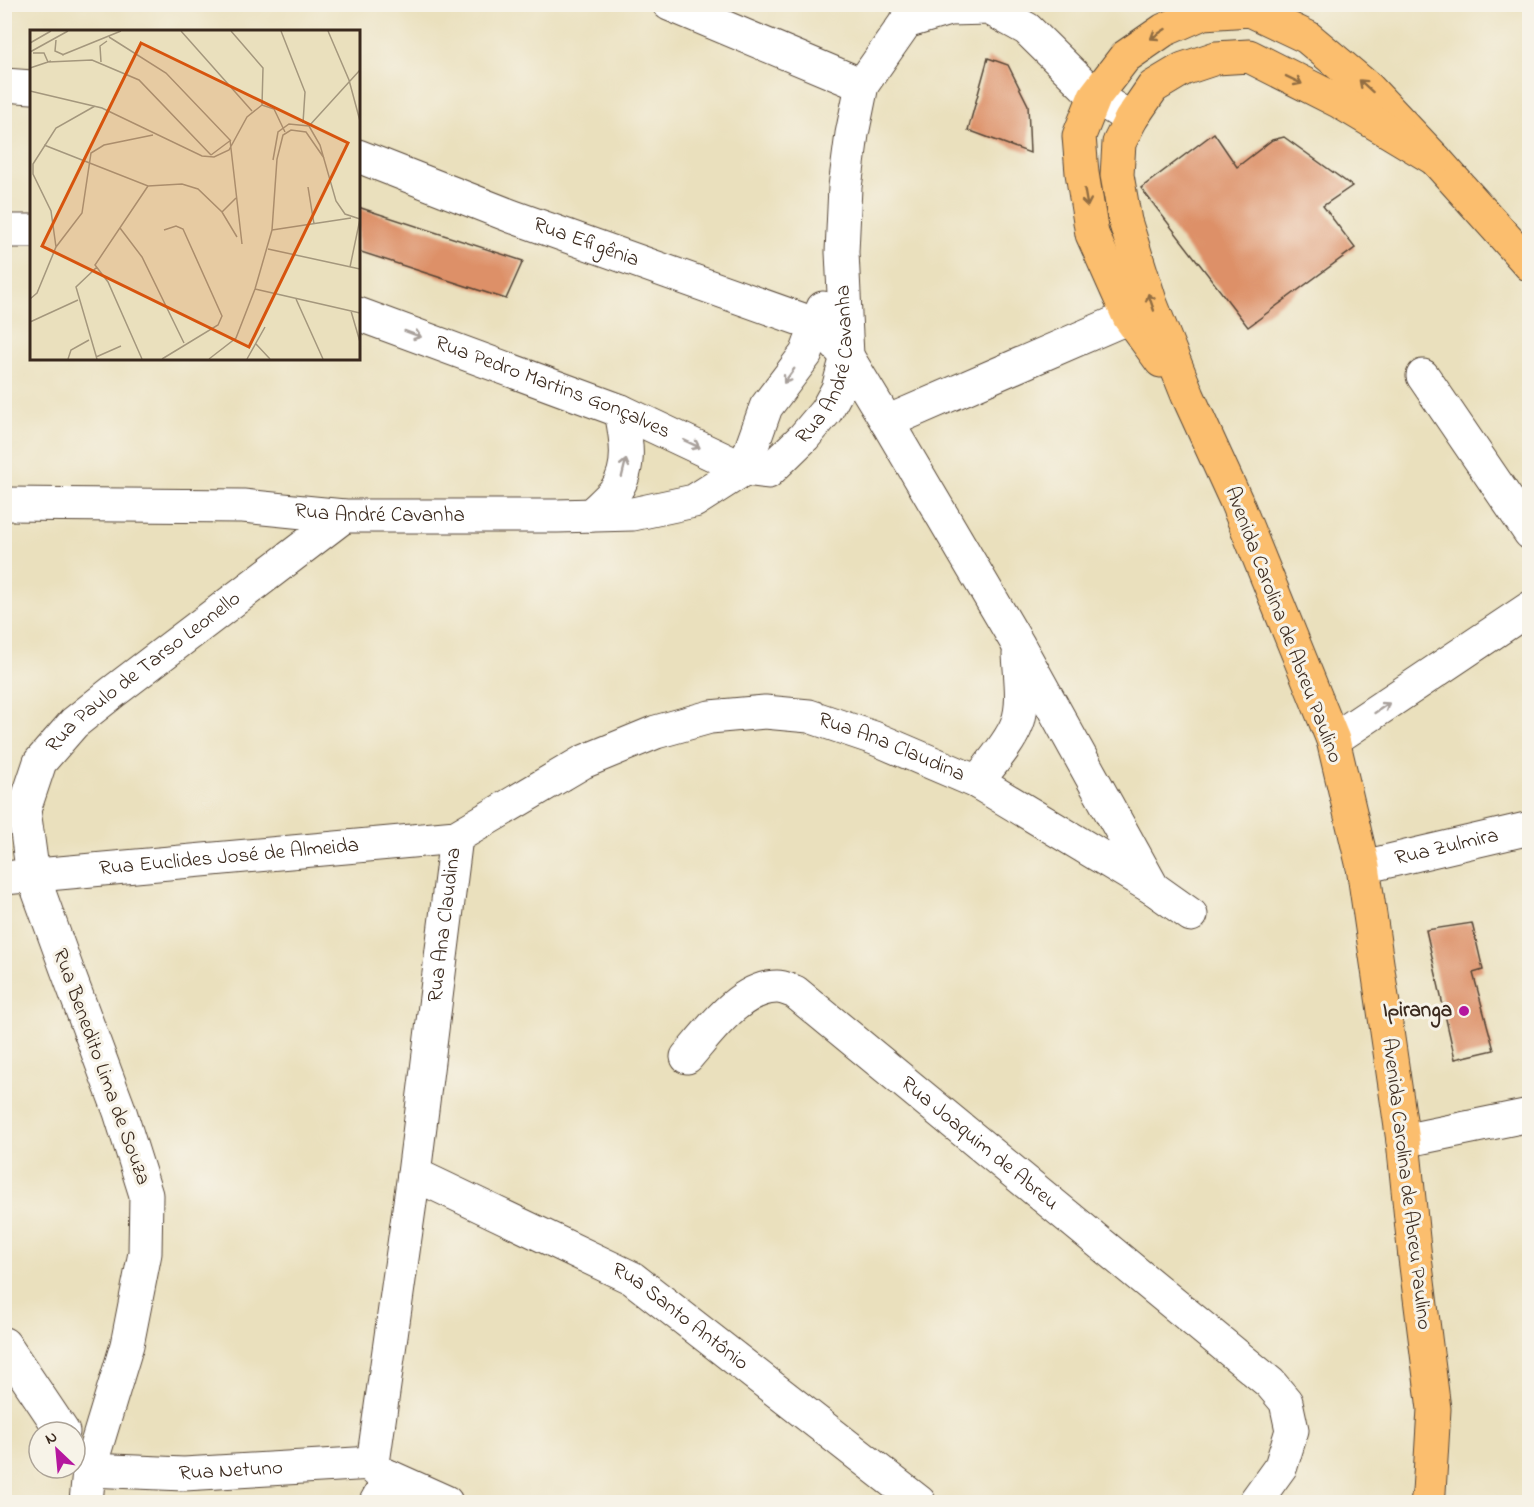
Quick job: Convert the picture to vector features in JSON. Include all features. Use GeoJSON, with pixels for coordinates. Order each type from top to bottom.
{"type":"FeatureCollection","features":[{"type":"Feature","properties":{"kind":"main road","name":"Avenida Carolina de Abreu Paulino"},"geometry":{"type":"LineString","coordinates":[[1188,396],[1129,317],[1092,234],[1082,173],[1079,136],[1095,96],[1125,57],[1164,30],[1201,9],[1251,7],[1307,37],[1369,89],[1530,265]]}},
{"type":"Feature","properties":{"kind":"main road"},"geometry":{"type":"LineString","coordinates":[[1249,56],[1266,36],[1265,28],[1251,7]]}},
{"type":"Feature","properties":{"kind":"main road","name":"Avenida Carolina de Abreu Paulino"},"geometry":{"type":"LineString","coordinates":[[1428,1503],[1434,1409],[1403,1141],[1363,867],[1333,740],[1236,501],[1188,396],[1151,304],[1125,221],[1117,176],[1119,143],[1131,119],[1153,87],[1183,69],[1216,58],[1249,56],[1340,102],[1435,159]]}},
{"type":"Feature","properties":{"kind":"street"},"geometry":{"type":"LineString","coordinates":[[669,4],[862,85]]}},
{"type":"Feature","properties":{"kind":"street","name":"Rua André Cavanha"},"geometry":{"type":"LineString","coordinates":[[744,469],[768,472],[804,437],[826,411],[838,390],[847,356],[842,252],[844,187],[852,134],[862,85],[903,13],[988,8],[1027,29],[1095,96]]}},
{"type":"Feature","properties":{"kind":"street"},"geometry":{"type":"LineString","coordinates":[[4,85],[30,87]]}},
{"type":"Feature","properties":{"kind":"street"},"geometry":{"type":"LineString","coordinates":[[1095,96],[1131,119]]}},
{"type":"Feature","properties":{"kind":"street","name":"Rua Efigênia"},"geometry":{"type":"LineString","coordinates":[[360,157],[511,216],[817,325]]}},
{"type":"Feature","properties":{"kind":"street"},"geometry":{"type":"LineString","coordinates":[[4,231],[30,231]]}},
{"type":"Feature","properties":{"kind":"street","name":"Rua André Cavanha"},"geometry":{"type":"LineString","coordinates":[[4,504],[243,506],[344,516],[556,516],[633,514],[694,501],[744,469],[766,407],[806,354],[842,252]]}},
{"type":"Feature","properties":{"kind":"street","name":"Rua Pedro Martins Gonçalves"},"geometry":{"type":"LineString","coordinates":[[360,315],[621,411],[744,469]]}},
{"type":"Feature","properties":{"kind":"street"},"geometry":{"type":"LineString","coordinates":[[887,422],[1129,317]]}},
{"type":"Feature","properties":{"kind":"street","name":"Rua Ana Claudina"},"geometry":{"type":"LineString","coordinates":[[817,325],[847,356],[887,422],[1019,646],[1153,888]]}},
{"type":"Feature","properties":{"kind":"street"},"geometry":{"type":"LineString","coordinates":[[1423,376],[1530,533]]}},
{"type":"Feature","properties":{"kind":"street"},"geometry":{"type":"LineString","coordinates":[[591,514],[615,491],[627,467],[626,438],[621,411]]}},
{"type":"Feature","properties":{"kind":"street","name":"Rua Paulo de Tarso Leonello"},"geometry":{"type":"LineString","coordinates":[[19,877],[24,810],[40,762],[74,723],[344,516]]}},
{"type":"Feature","properties":{"kind":"street"},"geometry":{"type":"LineString","coordinates":[[1333,740],[1530,608]]}},
{"type":"Feature","properties":{"kind":"street","name":"Rua Ana Claudina"},"geometry":{"type":"LineString","coordinates":[[977,782],[1018,723],[1022,697],[1019,646]]}},
{"type":"Feature","properties":{"kind":"street","name":"Rua Ana Claudina"},"geometry":{"type":"LineString","coordinates":[[380,1481],[414,1174],[456,837],[582,762],[656,732],[710,717],[765,712],[809,716],[874,738],[977,782],[1153,888],[1191,915]]}},
{"type":"Feature","properties":{"kind":"street","name":"Rua Zulmira"},"geometry":{"type":"LineString","coordinates":[[1363,867],[1530,828]]}},
{"type":"Feature","properties":{"kind":"street","name":"Rua Euclides José de Almeida"},"geometry":{"type":"LineString","coordinates":[[19,877],[456,837]]}},
{"type":"Feature","properties":{"kind":"street","name":"Rua Benedito Lima de Souza"},"geometry":{"type":"LineString","coordinates":[[19,877],[66,967],[120,1112],[146,1195],[145,1253],[127,1345],[87,1447]]}},
{"type":"Feature","properties":{"kind":"street","name":"Rua Joaquim de Abreu"},"geometry":{"type":"LineString","coordinates":[[687,1057],[728,1011],[745,998],[761,989],[779,987],[795,992],[1270,1383],[1286,1402],[1292,1430],[1281,1466],[1255,1503]]}},
{"type":"Feature","properties":{"kind":"street"},"geometry":{"type":"LineString","coordinates":[[1403,1141],[1530,1115]]}},
{"type":"Feature","properties":{"kind":"street","name":"Rua Santo Antônio"},"geometry":{"type":"LineString","coordinates":[[414,1174],[632,1278],[919,1503]]}},
{"type":"Feature","properties":{"kind":"street"},"geometry":{"type":"LineString","coordinates":[[4,1344],[55,1420]]}},
{"type":"Feature","properties":{"kind":"street","name":"Rua Netuno"},"geometry":{"type":"LineString","coordinates":[[87,1461],[184,1474],[380,1481]]}},
{"type":"Feature","properties":{"kind":"street","name":"Rua Benedito Lima de Souza"},"geometry":{"type":"LineString","coordinates":[[84,1480],[86,1503]]}},
{"type":"Feature","properties":{"kind":"street"},"geometry":{"type":"LineString","coordinates":[[380,1481],[446,1503]]}},
{"type":"Feature","properties":{"kind":"building"},"geometry":{"type":"Polygon","coordinates":[[[988,58],[1008,65],[1028,105],[1030,153],[968,130],[988,58]]]}},
{"type":"Feature","properties":{"kind":"building"},"geometry":{"type":"Polygon","coordinates":[[[1214,133],[1237,167],[1272,140],[1284,137],[1352,186],[1323,206],[1355,248],[1248,327],[1141,188],[1214,133]]]}},
{"type":"Feature","properties":{"kind":"building"},"geometry":{"type":"Polygon","coordinates":[[[360,208],[523,261],[506,299],[360,252],[360,208]]]}},
{"type":"Feature","properties":{"kind":"building","name":"Ipiranga"},"geometry":{"type":"Polygon","coordinates":[[[1472,923],[1483,970],[1473,973],[1494,1050],[1455,1059],[1426,930],[1472,923]]]}},
{"type":"Feature","properties":{"kind":"place","name":"Ipiranga"},"geometry":{"type":"Point","coordinates":[1464,1011]}}]}
